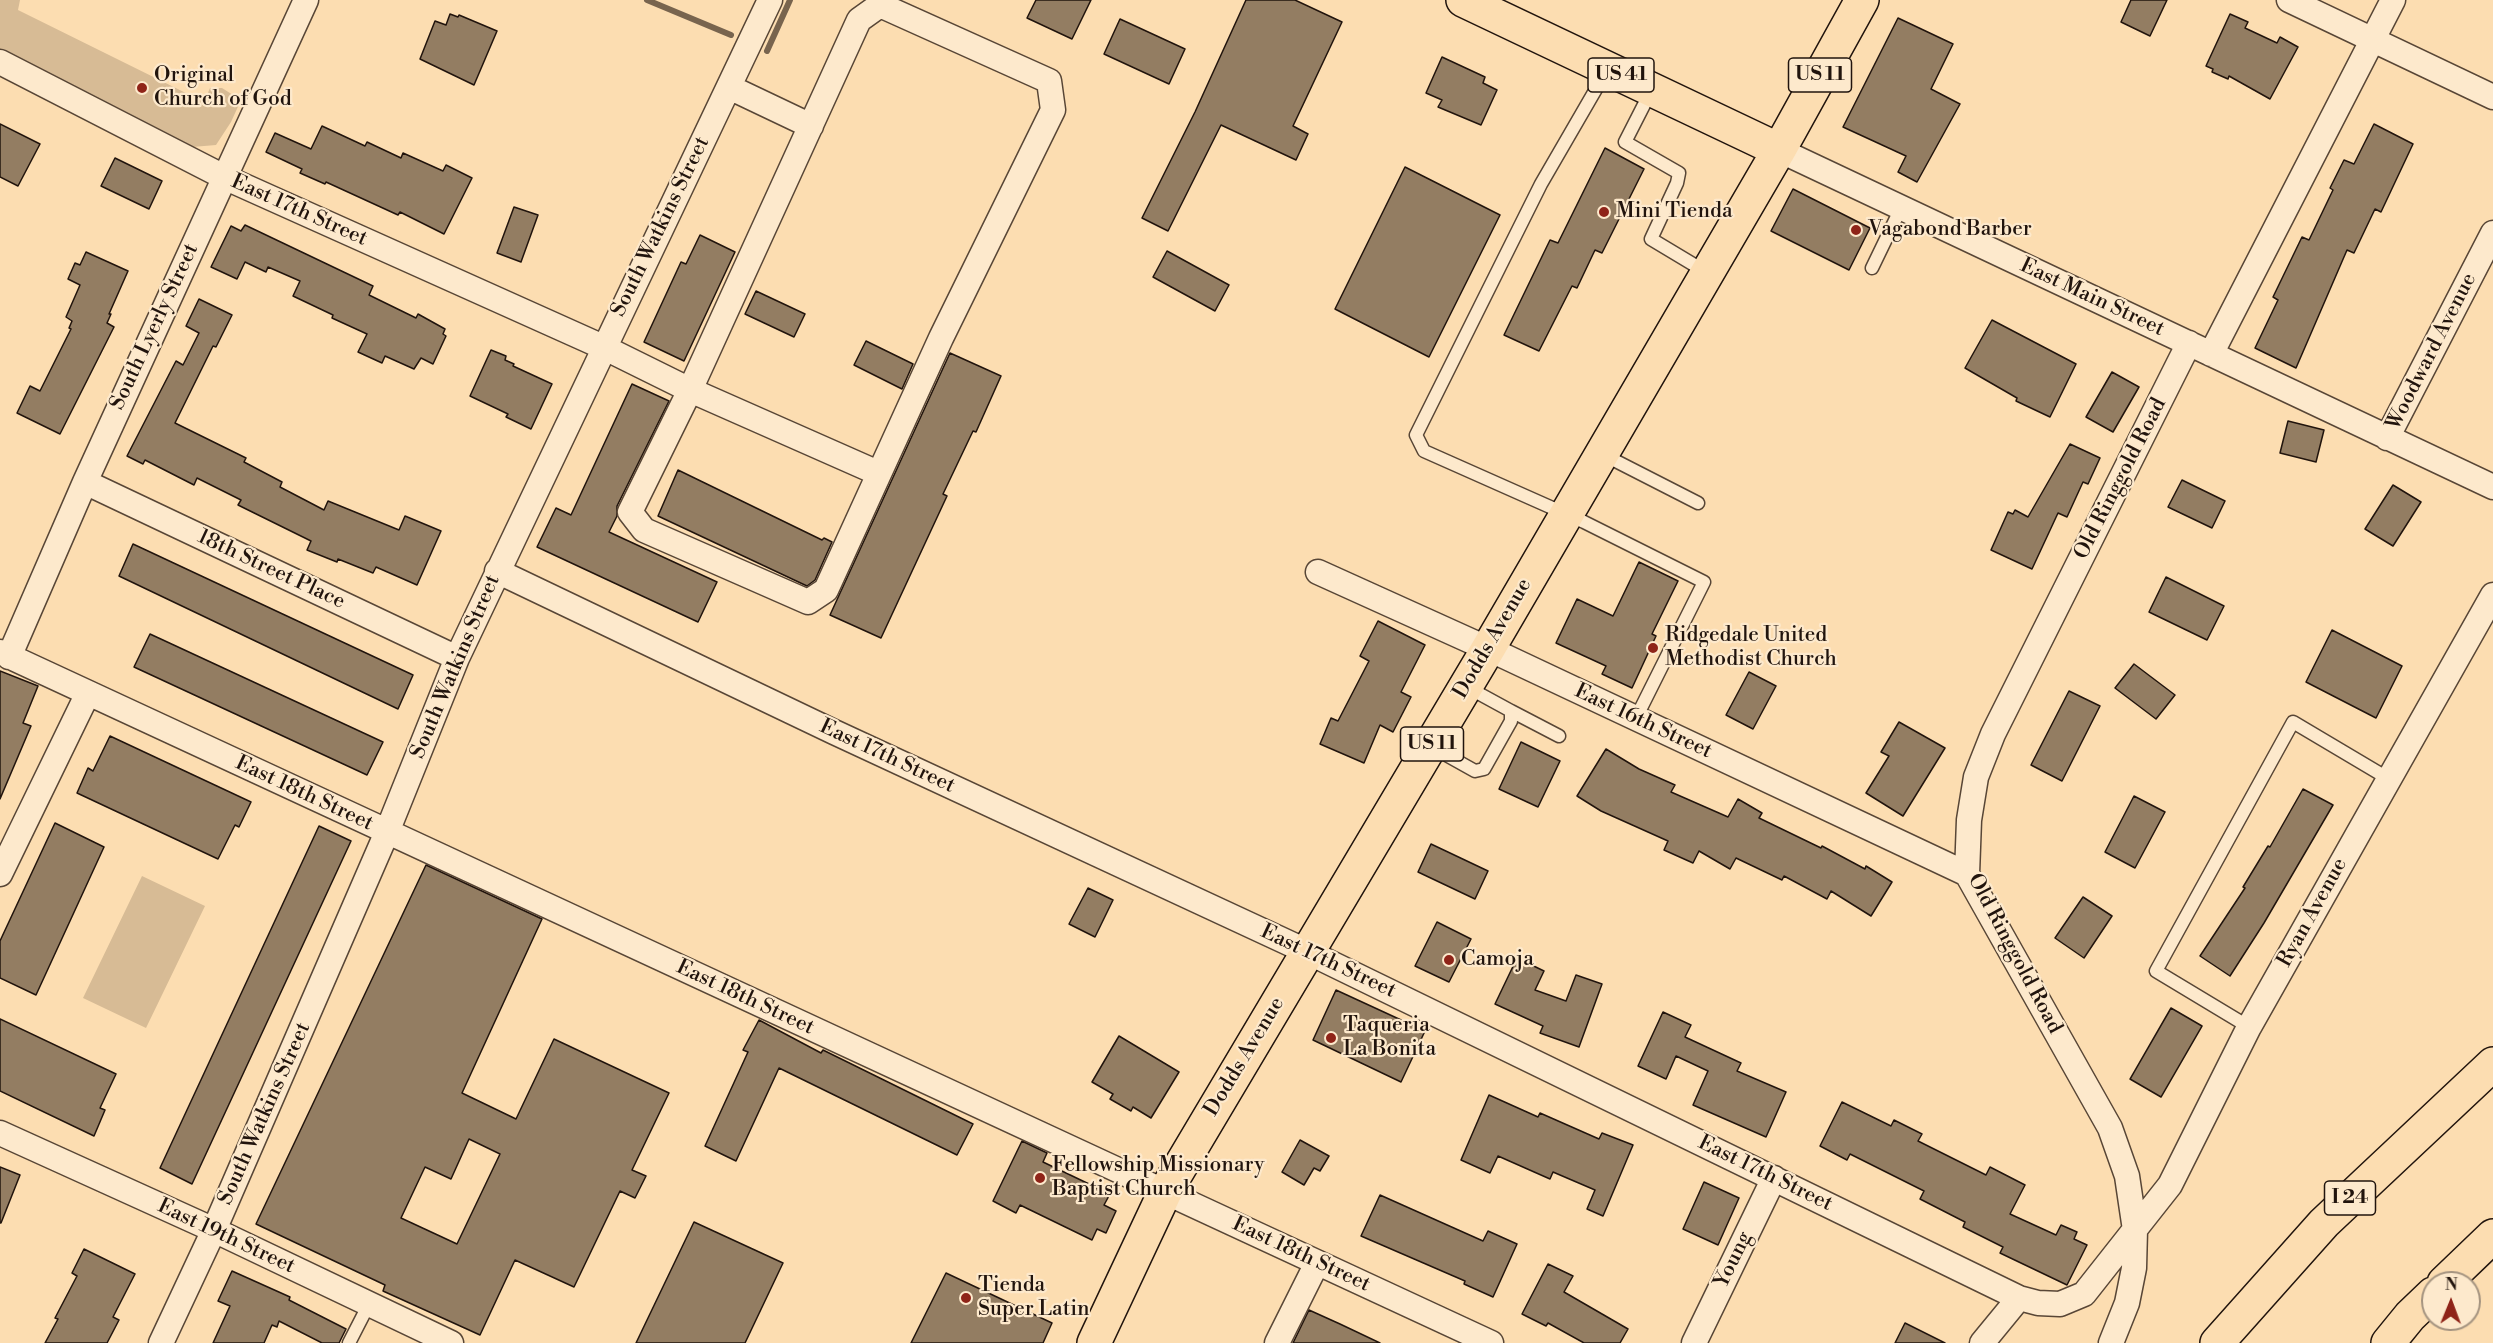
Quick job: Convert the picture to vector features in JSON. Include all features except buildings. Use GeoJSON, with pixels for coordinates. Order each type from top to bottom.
{"type":"FeatureCollection","features":[{"type":"Feature","properties":{"kind":"main road","name":"East Main Street"},"geometry":{"type":"LineString","coordinates":[[1462,0],[1779,150]]}},
{"type":"Feature","properties":{"kind":"main road","name":"Dodds Avenue"},"geometry":{"type":"LineString","coordinates":[[1094,1343],[1165,1192],[1488,649],[1600,453],[1779,150],[1862,0]]}},
{"type":"Feature","properties":{"kind":"main road","name":"I 24"},"geometry":{"type":"LineString","coordinates":[[2217,1343],[2324,1222],[2493,1064]]}},
{"type":"Feature","properties":{"kind":"main road"},"geometry":{"type":"LineString","coordinates":[[2457,1271],[2493,1236]]}},
{"type":"Feature","properties":{"kind":"main road"},"geometry":{"type":"LineString","coordinates":[[2388,1343],[2421,1307]]}},
{"type":"Feature","properties":{"kind":"street","name":"South Lyerly Street"},"geometry":{"type":"LineString","coordinates":[[4,655],[306,0]]}},
{"type":"Feature","properties":{"kind":"street","name":"South Watkins Street"},"geometry":{"type":"LineString","coordinates":[[161,1343],[214,1230],[387,832],[458,658],[497,571],[770,0]]}},
{"type":"Feature","properties":{"kind":"street"},"geometry":{"type":"LineString","coordinates":[[2289,0],[2493,97]]}},
{"type":"Feature","properties":{"kind":"street"},"geometry":{"type":"LineString","coordinates":[[2211,354],[2393,0]]}},
{"type":"Feature","properties":{"kind":"street"},"geometry":{"type":"LineString","coordinates":[[880,5],[1049,81],[1053,110],[878,473],[826,590],[808,602],[644,530],[630,512],[690,390],[859,20],[880,5]]}},
{"type":"Feature","properties":{"kind":"street","name":"East 17th Street"},"geometry":{"type":"LineString","coordinates":[[0,62],[224,177],[603,347],[690,390],[878,473]]}},
{"type":"Feature","properties":{"kind":"street"},"geometry":{"type":"LineString","coordinates":[[729,87],[811,126]]}},
{"type":"Feature","properties":{"kind":"street","name":"East Main Street"},"geometry":{"type":"LineString","coordinates":[[1779,150],[2493,487]]}},
{"type":"Feature","properties":{"kind":"street","name":"Woodward Avenue"},"geometry":{"type":"LineString","coordinates":[[2387,438],[2493,233]]}},
{"type":"Feature","properties":{"kind":"street","name":"Old Ringgold Road"},"geometry":{"type":"LineString","coordinates":[[2111,1343],[2127,1304],[2134,1268],[2134,1230],[2127,1176],[2110,1128],[1967,874],[1969,820],[1976,777],[1993,734],[2189,344]]}},
{"type":"Feature","properties":{"kind":"street","name":"18th Street Place"},"geometry":{"type":"LineString","coordinates":[[85,482],[458,658]]}},
{"type":"Feature","properties":{"kind":"street","name":"East 17th Street"},"geometry":{"type":"LineString","coordinates":[[497,571],[834,732],[1308,952],[2019,1298],[2038,1303],[2060,1304],[2084,1294],[2134,1230]]}},
{"type":"Feature","properties":{"kind":"street","name":"East 16th Street"},"geometry":{"type":"LineString","coordinates":[[1318,572],[1488,649],[1967,874]]}},
{"type":"Feature","properties":{"kind":"street","name":"Ryan Avenue"},"geometry":{"type":"LineString","coordinates":[[2134,1230],[2170,1185],[2249,1027],[2493,595]]}},
{"type":"Feature","properties":{"kind":"street","name":"East 18th Street"},"geometry":{"type":"LineString","coordinates":[[4,655],[1491,1343]]}},
{"type":"Feature","properties":{"kind":"street"},"geometry":{"type":"LineString","coordinates":[[0,874],[88,693]]}},
{"type":"Feature","properties":{"kind":"street","name":"East 19th Street"},"geometry":{"type":"LineString","coordinates":[[0,1133],[214,1230],[451,1343]]}},
{"type":"Feature","properties":{"kind":"street","name":"Young"},"geometry":{"type":"LineString","coordinates":[[1694,1343],[1774,1178]]}},
{"type":"Feature","properties":{"kind":"street"},"geometry":{"type":"LineString","coordinates":[[1277,1343],[1317,1263]]}},
{"type":"Feature","properties":{"kind":"street"},"geometry":{"type":"LineString","coordinates":[[1982,1343],[2019,1298]]}},
{"type":"Feature","properties":{"kind":"lane"},"geometry":{"type":"LineString","coordinates":[[1607,69],[1541,184],[1416,435],[1424,451],[1566,515],[1704,582],[1636,718]]}},
{"type":"Feature","properties":{"kind":"lane"},"geometry":{"type":"LineString","coordinates":[[1652,90],[1625,142],[1679,173],[1677,183],[1652,239],[1707,273]]}},
{"type":"Feature","properties":{"kind":"lane"},"geometry":{"type":"LineString","coordinates":[[1872,268],[1901,208]]}},
{"type":"Feature","properties":{"kind":"lane"},"geometry":{"type":"LineString","coordinates":[[1600,453],[1698,503]]}},
{"type":"Feature","properties":{"kind":"lane"},"geometry":{"type":"LineString","coordinates":[[1465,686],[1558,736]]}},
{"type":"Feature","properties":{"kind":"lane"},"geometry":{"type":"LineString","coordinates":[[1431,746],[1475,771],[1484,769],[1511,721],[1511,711]]}},
{"type":"Feature","properties":{"kind":"lane"},"geometry":{"type":"LineString","coordinates":[[2249,1027],[2156,971],[2293,723],[2389,779]]}},
{"type":"Feature","properties":{"kind":"lane"},"geometry":{"type":"LineString","coordinates":[[349,1343],[369,1304]]}},
{"type":"Feature","properties":{"kind":"shaded area"},"geometry":{"type":"Polygon","coordinates":[[[0,0],[20,0],[18,10],[204,102],[210,88],[222,88],[241,100],[231,122],[216,145],[192,147],[0,55],[0,0]]]}},
{"type":"Feature","properties":{"kind":"shaded area"},"geometry":{"type":"Polygon","coordinates":[[[142,876],[205,906],[146,1028],[83,998],[142,876]]]}},
{"type":"Feature","properties":{"kind":"waterway"},"geometry":{"type":"LineString","coordinates":[[647,0],[731,35]]}},
{"type":"Feature","properties":{"kind":"waterway"},"geometry":{"type":"LineString","coordinates":[[767,51],[790,0]]}},
{"type":"Feature","properties":{"kind":"place","name":"Original Church of God"},"geometry":{"type":"Point","coordinates":[142,88]}},
{"type":"Feature","properties":{"kind":"place","name":"Mini Tienda"},"geometry":{"type":"Point","coordinates":[1604,212]}},
{"type":"Feature","properties":{"kind":"place","name":"Vagabond Barber"},"geometry":{"type":"Point","coordinates":[1856,230]}},
{"type":"Feature","properties":{"kind":"place","name":"Ridgedale United Methodist Church"},"geometry":{"type":"Point","coordinates":[1653,648]}},
{"type":"Feature","properties":{"kind":"place","name":"Camoja"},"geometry":{"type":"Point","coordinates":[1449,960]}},
{"type":"Feature","properties":{"kind":"place","name":"Taqueria La Bonita"},"geometry":{"type":"Point","coordinates":[1331,1038]}},
{"type":"Feature","properties":{"kind":"place","name":"Fellowship Missionary Baptist Church"},"geometry":{"type":"Point","coordinates":[1040,1178]}},
{"type":"Feature","properties":{"kind":"place","name":"Tienda Super Latin"},"geometry":{"type":"Point","coordinates":[966,1298]}}]}
